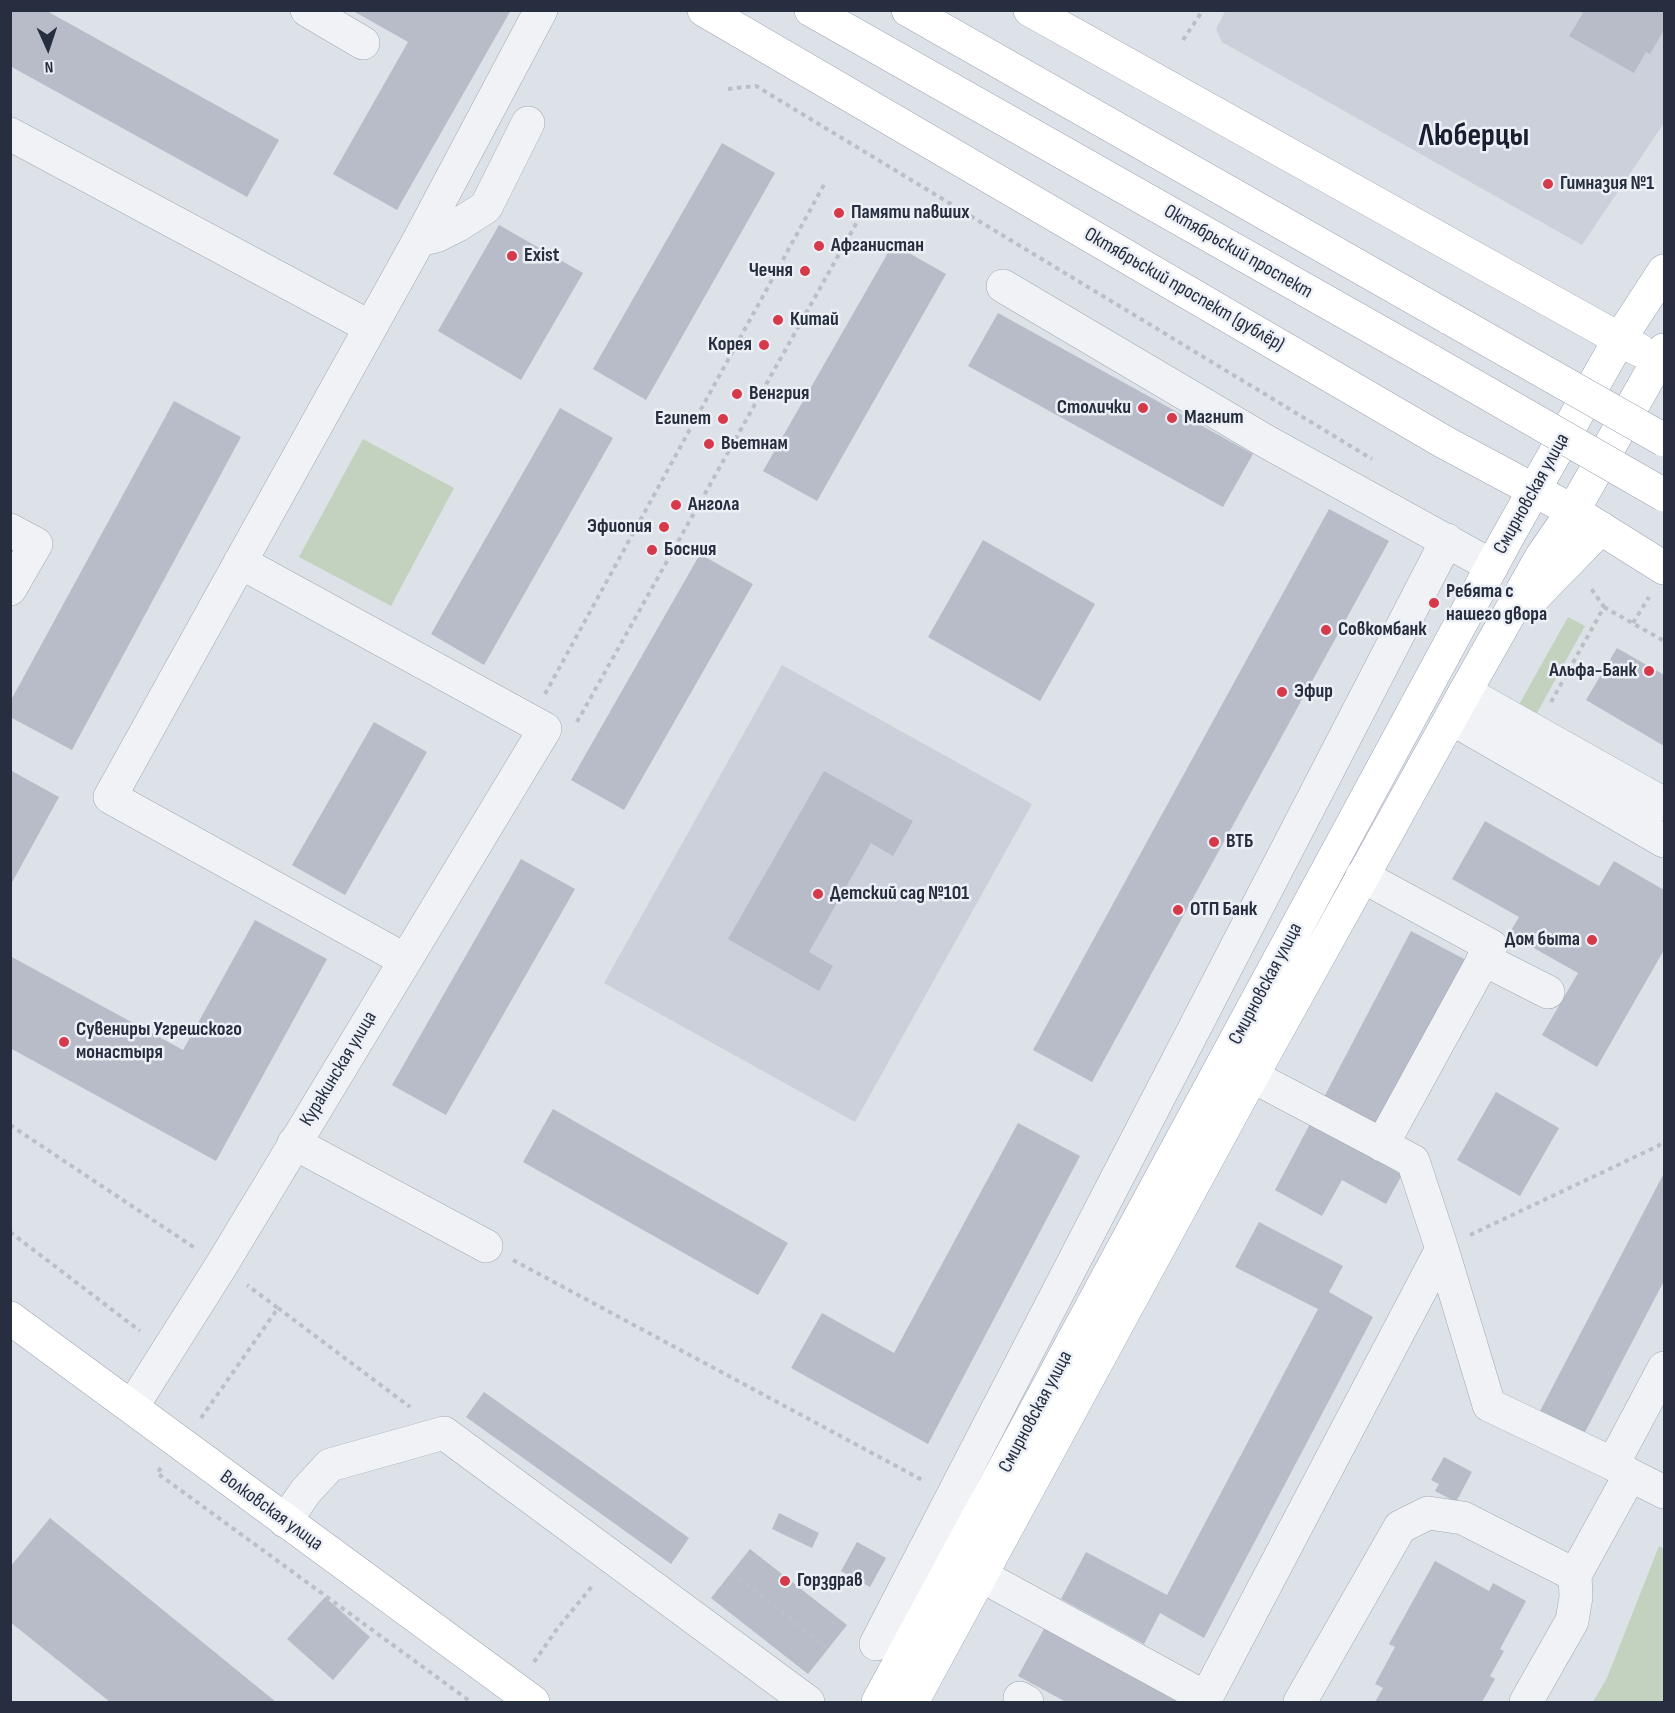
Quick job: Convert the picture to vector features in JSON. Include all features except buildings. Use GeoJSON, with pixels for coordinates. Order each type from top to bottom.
{"type":"FeatureCollection","features":[{"type":"Feature","properties":{"kind":"main road","name":"Октябрьский проспект (дублёр)"},"geometry":{"type":"LineString","coordinates":[[704,10],[1434,436],[1573,511],[1665,568]]}},
{"type":"Feature","properties":{"kind":"main road","name":"Октябрьский проспект"},"geometry":{"type":"LineString","coordinates":[[811,10],[1665,495]]}},
{"type":"Feature","properties":{"kind":"main road"},"geometry":{"type":"LineString","coordinates":[[908,10],[1665,440]]}},
{"type":"Feature","properties":{"kind":"main road"},"geometry":{"type":"LineString","coordinates":[[1030,10],[1619,340],[1662,358]]}},
{"type":"Feature","properties":{"kind":"main road","name":"Смирновская улица"},"geometry":{"type":"LineString","coordinates":[[878,1702],[1492,566],[1619,340],[1665,271]]}},
{"type":"Feature","properties":{"kind":"main road","name":"Смирновская улица"},"geometry":{"type":"LineString","coordinates":[[912,1702],[1362,876],[1542,556],[1573,511],[1662,358]]}},
{"type":"Feature","properties":{"kind":"main road","name":"Смирновская улица"},"geometry":{"type":"LineString","coordinates":[[1498,633],[1601,528]]}},
{"type":"Feature","properties":{"kind":"main road","name":"Волковская улица"},"geometry":{"type":"LineString","coordinates":[[10,1317],[524,1696]]}},
{"type":"Feature","properties":{"kind":"street"},"geometry":{"type":"LineString","coordinates":[[405,960],[110,797],[419,240],[541,10]]}},
{"type":"Feature","properties":{"kind":"street"},"geometry":{"type":"LineString","coordinates":[[309,11],[363,43]]}},
{"type":"Feature","properties":{"kind":"street"},"geometry":{"type":"LineString","coordinates":[[419,240],[444,233],[486,207],[528,123]]}},
{"type":"Feature","properties":{"kind":"street"},"geometry":{"type":"LineString","coordinates":[[10,134],[370,327]]}},
{"type":"Feature","properties":{"kind":"street"},"geometry":{"type":"LineString","coordinates":[[1003,286],[1267,442],[1492,566]]}},
{"type":"Feature","properties":{"kind":"street"},"geometry":{"type":"LineString","coordinates":[[10,530],[36,544],[10,589]]}},
{"type":"Feature","properties":{"kind":"street"},"geometry":{"type":"LineString","coordinates":[[876,1644],[1447,540]]}},
{"type":"Feature","properties":{"kind":"street"},"geometry":{"type":"LineString","coordinates":[[240,562],[538,725]]}},
{"type":"Feature","properties":{"kind":"street"},"geometry":{"type":"LineString","coordinates":[[1458,705],[1535,731],[1665,804]]}},
{"type":"Feature","properties":{"kind":"street"},"geometry":{"type":"LineString","coordinates":[[1458,705],[1665,841]]}},
{"type":"Feature","properties":{"kind":"street","name":"Куракинская улица"},"geometry":{"type":"LineString","coordinates":[[132,1407],[221,1266],[405,960],[538,725]]}},
{"type":"Feature","properties":{"kind":"street"},"geometry":{"type":"LineString","coordinates":[[1362,876],[1491,946],[1382,1145]]}},
{"type":"Feature","properties":{"kind":"street"},"geometry":{"type":"LineString","coordinates":[[1484,959],[1548,992]]}},
{"type":"Feature","properties":{"kind":"street"},"geometry":{"type":"LineString","coordinates":[[1252,1076],[1413,1161],[1489,1405],[1665,1492]]}},
{"type":"Feature","properties":{"kind":"street"},"geometry":{"type":"LineString","coordinates":[[294,1143],[486,1246]]}},
{"type":"Feature","properties":{"kind":"street"},"geometry":{"type":"LineString","coordinates":[[982,1576],[1206,1698],[1442,1249]]}},
{"type":"Feature","properties":{"kind":"street"},"geometry":{"type":"LineString","coordinates":[[1526,1702],[1572,1621],[1576,1597],[1575,1575],[1665,1368]]}},
{"type":"Feature","properties":{"kind":"street"},"geometry":{"type":"LineString","coordinates":[[285,1521],[306,1491],[330,1464],[444,1433],[808,1702]]}},
{"type":"Feature","properties":{"kind":"street"},"geometry":{"type":"LineString","coordinates":[[1300,1702],[1400,1527],[1428,1513],[1464,1518],[1575,1575]]}},
{"type":"Feature","properties":{"kind":"path"},"geometry":{"type":"LineString","coordinates":[[1183,40],[1203,10]]}},
{"type":"Feature","properties":{"kind":"path"},"geometry":{"type":"LineString","coordinates":[[728,89],[756,87],[1378,463]]}},
{"type":"Feature","properties":{"kind":"path"},"geometry":{"type":"LineString","coordinates":[[826,181],[538,725],[567,741],[866,206]]}},
{"type":"Feature","properties":{"kind":"path"},"geometry":{"type":"LineString","coordinates":[[1588,584],[1604,607],[1665,641]]}},
{"type":"Feature","properties":{"kind":"path"},"geometry":{"type":"LineString","coordinates":[[1535,731],[1604,607]]}},
{"type":"Feature","properties":{"kind":"path"},"geometry":{"type":"LineString","coordinates":[[10,1125],[221,1266],[444,1433]]}},
{"type":"Feature","properties":{"kind":"path"},"geometry":{"type":"LineString","coordinates":[[1442,1249],[1665,1141]]}},
{"type":"Feature","properties":{"kind":"path"},"geometry":{"type":"LineString","coordinates":[[10,1232],[167,1352]]}},
{"type":"Feature","properties":{"kind":"path"},"geometry":{"type":"LineString","coordinates":[[486,1246],[929,1484]]}},
{"type":"Feature","properties":{"kind":"path"},"geometry":{"type":"LineString","coordinates":[[200,1419],[278,1308]]}},
{"type":"Feature","properties":{"kind":"path"},"geometry":{"type":"LineString","coordinates":[[157,1473],[471,1702]]}},
{"type":"Feature","properties":{"kind":"path"},"geometry":{"type":"LineString","coordinates":[[524,1696],[557,1629],[614,1559]]}},
{"type":"Feature","properties":{"kind":"path"},"geometry":{"type":"LineString","coordinates":[[732,1572],[827,1648]]}},
{"type":"Feature","properties":{"kind":"shaded area","name":"Гимназия №1"},"geometry":{"type":"Polygon","coordinates":[[[1226,10],[1664,11],[1664,123],[1582,245],[1222,42],[1216,29],[1226,10]]]}},
{"type":"Feature","properties":{"kind":"shaded area","name":"Детский сад №101"},"geometry":{"type":"Polygon","coordinates":[[[782,665],[1032,804],[855,1122],[604,983],[782,665]]]}},
{"type":"Feature","properties":{"kind":"green space"},"geometry":{"type":"Polygon","coordinates":[[[363,439],[454,488],[391,606],[299,557],[363,439]]]}},
{"type":"Feature","properties":{"kind":"green space"},"geometry":{"type":"Polygon","coordinates":[[[1568,617],[1585,626],[1533,720],[1516,710],[1568,617]]]}},
{"type":"Feature","properties":{"kind":"green space"},"geometry":{"type":"Polygon","coordinates":[[[1659,1546],[1664,1549],[1664,1702],[1593,1702],[1607,1678],[1659,1546]]]}},
{"type":"Feature","properties":{"kind":"place","name":"Гимназия №1"},"geometry":{"type":"Point","coordinates":[1548,184]}},
{"type":"Feature","properties":{"kind":"place","name":"Памяти павших"},"geometry":{"type":"Point","coordinates":[839,213]}},
{"type":"Feature","properties":{"kind":"place","name":"Афганистан"},"geometry":{"type":"Point","coordinates":[819,246]}},
{"type":"Feature","properties":{"kind":"place","name":"Exist"},"geometry":{"type":"Point","coordinates":[512,256]}},
{"type":"Feature","properties":{"kind":"place","name":"Чечня"},"geometry":{"type":"Point","coordinates":[805,271]}},
{"type":"Feature","properties":{"kind":"place","name":"Китай"},"geometry":{"type":"Point","coordinates":[778,320]}},
{"type":"Feature","properties":{"kind":"place","name":"Корея"},"geometry":{"type":"Point","coordinates":[764,345]}},
{"type":"Feature","properties":{"kind":"place","name":"Венгрия"},"geometry":{"type":"Point","coordinates":[737,394]}},
{"type":"Feature","properties":{"kind":"place","name":"Столички"},"geometry":{"type":"Point","coordinates":[1143,408]}},
{"type":"Feature","properties":{"kind":"place","name":"Магнит"},"geometry":{"type":"Point","coordinates":[1172,418]}},
{"type":"Feature","properties":{"kind":"place","name":"Египет"},"geometry":{"type":"Point","coordinates":[723,419]}},
{"type":"Feature","properties":{"kind":"place","name":"Вьетнам"},"geometry":{"type":"Point","coordinates":[709,444]}},
{"type":"Feature","properties":{"kind":"place","name":"Ангола"},"geometry":{"type":"Point","coordinates":[676,505]}},
{"type":"Feature","properties":{"kind":"place","name":"Эфиопия"},"geometry":{"type":"Point","coordinates":[664,527]}},
{"type":"Feature","properties":{"kind":"place","name":"Босния"},"geometry":{"type":"Point","coordinates":[652,550]}},
{"type":"Feature","properties":{"kind":"place","name":"Ребята с нашего двора"},"geometry":{"type":"Point","coordinates":[1434,603]}},
{"type":"Feature","properties":{"kind":"place","name":"Совкомбанк"},"geometry":{"type":"Point","coordinates":[1326,630]}},
{"type":"Feature","properties":{"kind":"place","name":"Альфа-Банк"},"geometry":{"type":"Point","coordinates":[1649,671]}},
{"type":"Feature","properties":{"kind":"place","name":"Эфир"},"geometry":{"type":"Point","coordinates":[1282,692]}},
{"type":"Feature","properties":{"kind":"place","name":"ВТБ"},"geometry":{"type":"Point","coordinates":[1214,842]}},
{"type":"Feature","properties":{"kind":"place","name":"Детский сад №101"},"geometry":{"type":"Point","coordinates":[818,894]}},
{"type":"Feature","properties":{"kind":"place","name":"ОТП Банк"},"geometry":{"type":"Point","coordinates":[1178,910]}},
{"type":"Feature","properties":{"kind":"place","name":"Дом быта"},"geometry":{"type":"Point","coordinates":[1592,940]}},
{"type":"Feature","properties":{"kind":"place","name":"Сувениры Угрешского монастыря"},"geometry":{"type":"Point","coordinates":[64,1042]}},
{"type":"Feature","properties":{"kind":"place","name":"Горздрав"},"geometry":{"type":"Point","coordinates":[785,1581]}},
{"type":"Feature","properties":{"kind":"district","name":"Люберцы"},"geometry":{"type":"Point","coordinates":[1474,137]}}]}
